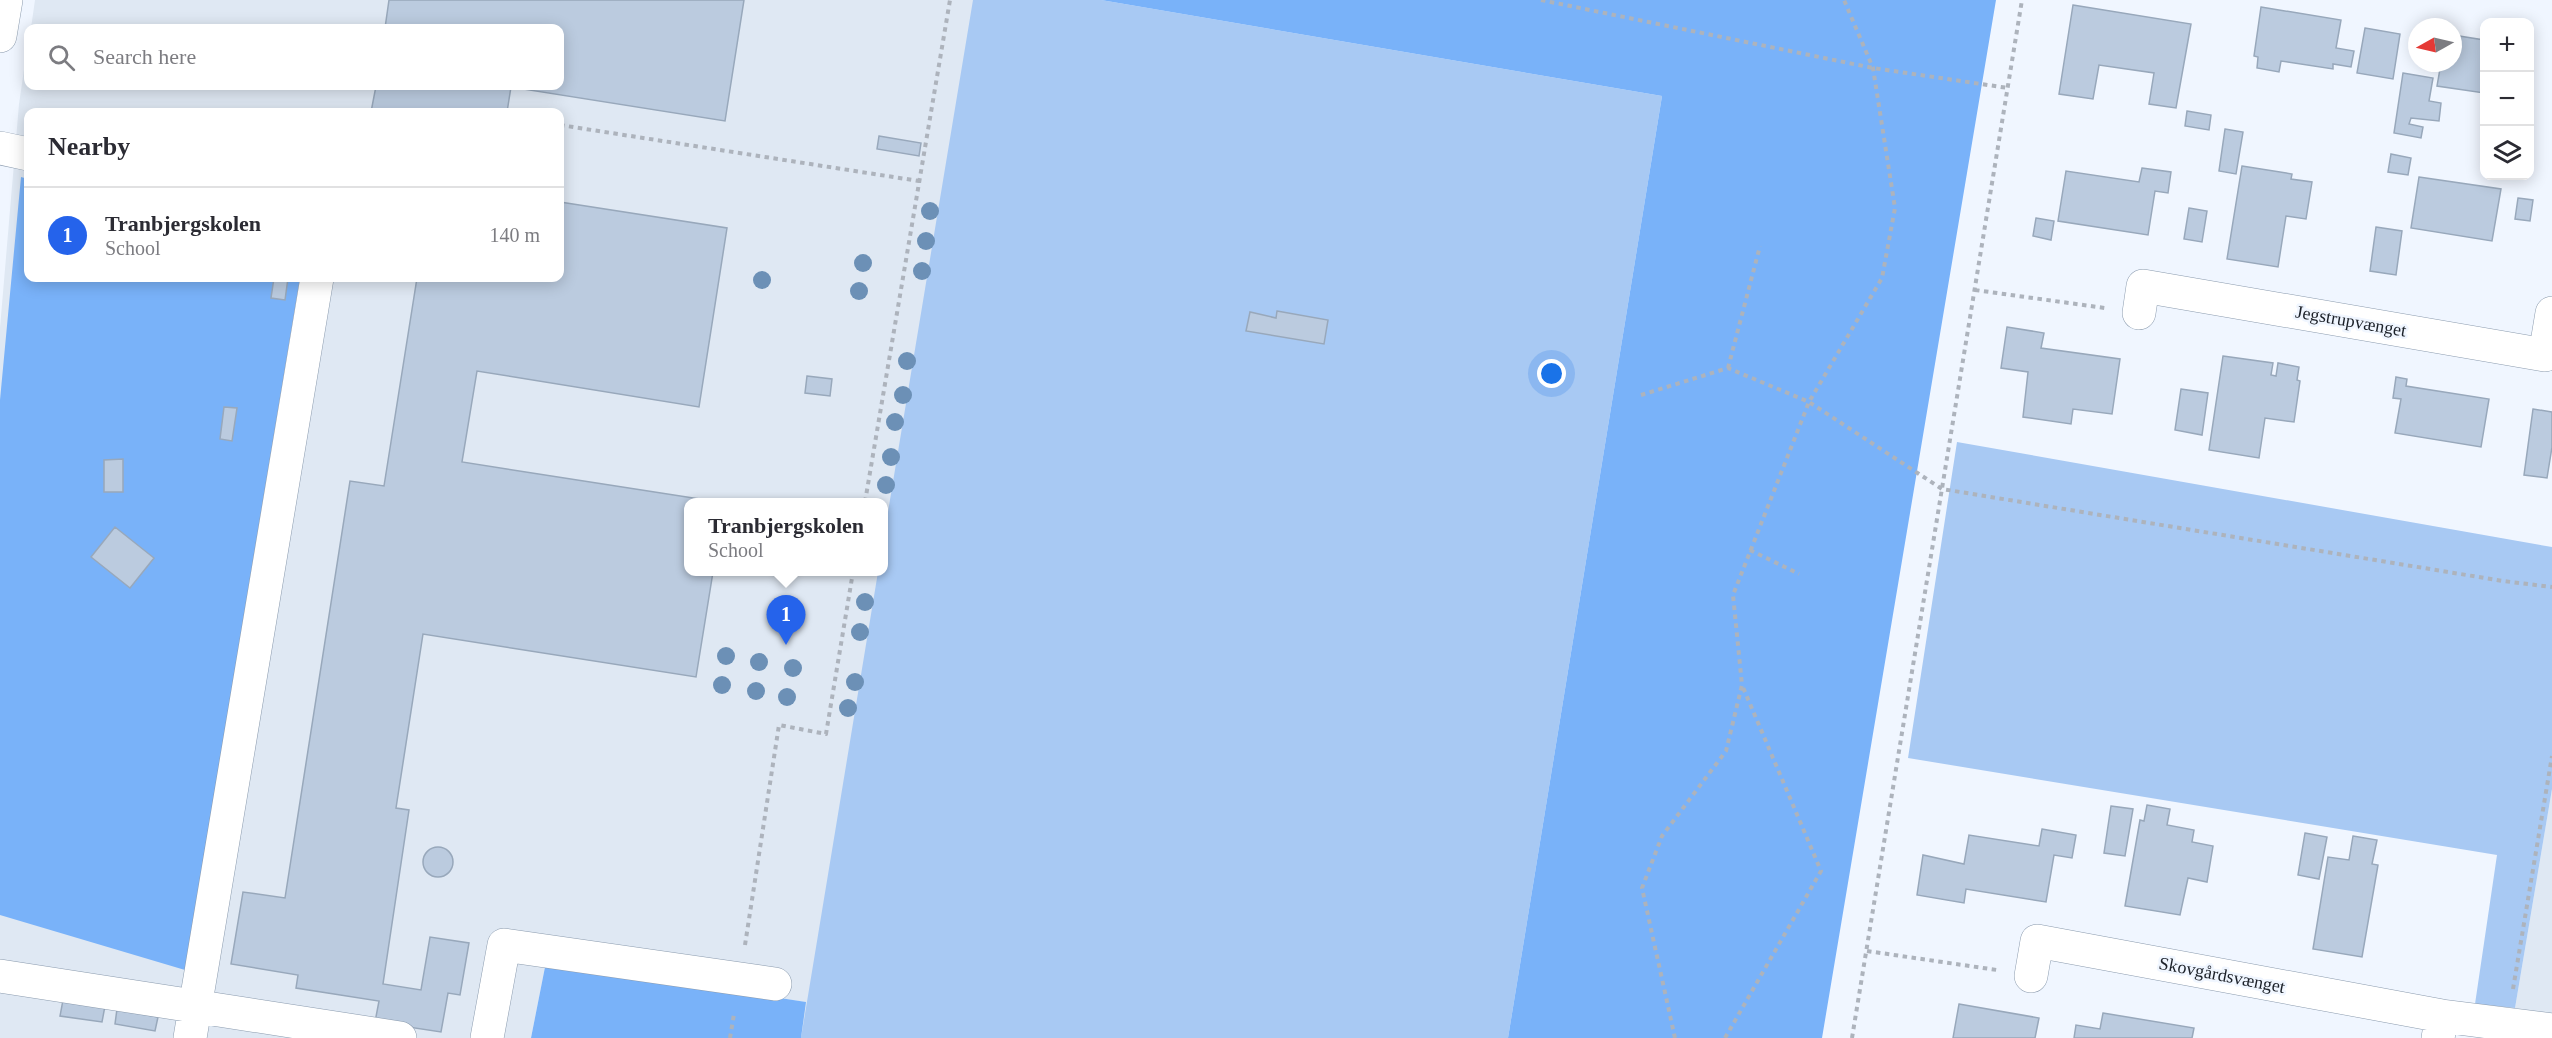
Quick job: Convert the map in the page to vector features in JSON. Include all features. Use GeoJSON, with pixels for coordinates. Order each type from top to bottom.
{"type":"FeatureCollection","features":[{"type":"Feature","properties":{"kind":"street"},"geometry":{"type":"LineString","coordinates":[[0,36],[6,0]]}},
{"type":"Feature","properties":{"kind":"street"},"geometry":{"type":"LineString","coordinates":[[0,148],[24,153]]}},
{"type":"Feature","properties":{"kind":"street"},"geometry":{"type":"LineString","coordinates":[[190,1038],[316,282]]}},
{"type":"Feature","properties":{"kind":"street","name":"Jegstrupvænget"},"geometry":{"type":"LineString","coordinates":[[2139,313],[2143,286],[2546,355],[2552,313]]}},
{"type":"Feature","properties":{"kind":"street","name":"Skovgårdsvænget"},"geometry":{"type":"LineString","coordinates":[[2031,976],[2037,941],[2440,1027],[2507,1024],[2552,1030]]}},
{"type":"Feature","properties":{"kind":"street"},"geometry":{"type":"LineString","coordinates":[[487,1038],[504,945],[775,984]]}},
{"type":"Feature","properties":{"kind":"street"},"geometry":{"type":"LineString","coordinates":[[0,976],[400,1038]]}},
{"type":"Feature","properties":{"kind":"path"},"geometry":{"type":"LineString","coordinates":[[866,498],[950,0]]}},
{"type":"Feature","properties":{"kind":"path"},"geometry":{"type":"LineString","coordinates":[[1541,0],[1873,68],[2008,88]]}},
{"type":"Feature","properties":{"kind":"path"},"geometry":{"type":"LineString","coordinates":[[1725,1038],[1821,871],[1742,685],[1733,595],[1809,402],[1882,278],[1894,208],[1873,68],[1844,0]]}},
{"type":"Feature","properties":{"kind":"path"},"geometry":{"type":"LineString","coordinates":[[1852,1038],[2022,0]]}},
{"type":"Feature","properties":{"kind":"path"},"geometry":{"type":"LineString","coordinates":[[564,126],[919,181]]}},
{"type":"Feature","properties":{"kind":"path"},"geometry":{"type":"LineString","coordinates":[[1728,368],[1760,246]]}},
{"type":"Feature","properties":{"kind":"path"},"geometry":{"type":"LineString","coordinates":[[1975,290],[2139,313]]}},
{"type":"Feature","properties":{"kind":"path"},"geometry":{"type":"LineString","coordinates":[[1641,395],[1728,368],[1809,402],[1942,489],[2503,581],[2552,587]]}},
{"type":"Feature","properties":{"kind":"path"},"geometry":{"type":"LineString","coordinates":[[1750,550],[1799,574]]}},
{"type":"Feature","properties":{"kind":"path"},"geometry":{"type":"LineString","coordinates":[[730,1038],[779,725],[826,734],[852,576]]}},
{"type":"Feature","properties":{"kind":"path"},"geometry":{"type":"LineString","coordinates":[[1675,1038],[1642,888],[1662,836],[1726,751],[1742,685]]}},
{"type":"Feature","properties":{"kind":"path"},"geometry":{"type":"LineString","coordinates":[[2507,1024],[2552,756]]}},
{"type":"Feature","properties":{"kind":"path"},"geometry":{"type":"LineString","coordinates":[[1867,951],[2031,976]]}},
{"type":"Feature","properties":{"kind":"shaded area"},"geometry":{"type":"Polygon","coordinates":[[[35,0],[1101,0],[1508,1038],[801,1038],[805,1002],[546,962],[531,1038],[0,1038],[0,328],[24,70],[24,90],[564,90],[564,24],[32,24],[35,0]]]}},
{"type":"Feature","properties":{"kind":"shaded area"},"geometry":{"type":"Polygon","coordinates":[[[973,0],[1101,0],[1662,96],[1508,1038],[801,1038],[877,576],[888,576],[888,512],[973,0]]]}},
{"type":"Feature","properties":{"kind":"shaded area"},"geometry":{"type":"Polygon","coordinates":[[[1101,0],[1996,0],[1822,1038],[1508,1038],[1662,96],[1101,0]]]}},
{"type":"Feature","properties":{"kind":"shaded area"},"geometry":{"type":"Polygon","coordinates":[[[21,177],[24,178],[24,282],[299,282],[185,970],[0,915],[0,400],[21,177]]]}},
{"type":"Feature","properties":{"kind":"shaded area"},"geometry":{"type":"Polygon","coordinates":[[[1957,442],[2552,547],[2552,789],[2515,1008],[2475,1004],[2497,855],[1908,758],[1957,442]]]}},
{"type":"Feature","properties":{"kind":"shaded area"},"geometry":{"type":"Polygon","coordinates":[[[2552,789],[2552,1014],[2515,1008],[2552,789]]]}},
{"type":"Feature","properties":{"kind":"shaded area"},"geometry":{"type":"Polygon","coordinates":[[[546,962],[806,1002],[801,1038],[531,1038],[546,962]]]}},
{"type":"Feature","properties":{"kind":"building"},"geometry":{"type":"Polygon","coordinates":[[[389,0],[744,0],[725,121],[530,90],[564,90],[564,24],[386,24],[389,0]]]}},
{"type":"Feature","properties":{"kind":"building"},"geometry":{"type":"Polygon","coordinates":[[[2073,5],[2191,24],[2176,108],[2149,104],[2154,73],[2099,65],[2093,99],[2059,94],[2073,5]]]}},
{"type":"Feature","properties":{"kind":"building"},"geometry":{"type":"Polygon","coordinates":[[[2261,7],[2341,20],[2336,48],[2354,51],[2351,67],[2333,64],[2333,69],[2281,61],[2279,72],[2257,68],[2258,57],[2254,56],[2261,7]]]}},
{"type":"Feature","properties":{"kind":"building"},"geometry":{"type":"Polygon","coordinates":[[[2365,28],[2400,34],[2393,79],[2357,73],[2365,28]]]}},
{"type":"Feature","properties":{"kind":"building"},"geometry":{"type":"Polygon","coordinates":[[[2462,36],[2480,39],[2480,92],[2437,86],[2439,72],[2462,72],[2462,36]]]}},
{"type":"Feature","properties":{"kind":"building"},"geometry":{"type":"Polygon","coordinates":[[[2403,73],[2433,78],[2429,101],[2441,103],[2439,121],[2411,118],[2409,124],[2423,127],[2421,138],[2394,133],[2403,73]]]}},
{"type":"Feature","properties":{"kind":"building"},"geometry":{"type":"Polygon","coordinates":[[[375,90],[511,90],[508,108],[372,108],[375,90]]]}},
{"type":"Feature","properties":{"kind":"building"},"geometry":{"type":"Polygon","coordinates":[[[2187,111],[2211,115],[2209,130],[2185,126],[2187,111]]]}},
{"type":"Feature","properties":{"kind":"building"},"geometry":{"type":"Polygon","coordinates":[[[2225,129],[2243,132],[2236,174],[2219,171],[2225,129]]]}},
{"type":"Feature","properties":{"kind":"building"},"geometry":{"type":"Polygon","coordinates":[[[879,136],[921,143],[919,156],[877,149],[879,136]]]}},
{"type":"Feature","properties":{"kind":"building"},"geometry":{"type":"Polygon","coordinates":[[[2391,154],[2411,158],[2408,175],[2388,172],[2391,154]]]}},
{"type":"Feature","properties":{"kind":"building"},"geometry":{"type":"Polygon","coordinates":[[[2242,166],[2292,174],[2291,179],[2312,182],[2306,219],[2286,216],[2278,267],[2227,259],[2242,166]]]}},
{"type":"Feature","properties":{"kind":"building"},"geometry":{"type":"Polygon","coordinates":[[[2142,168],[2171,172],[2168,193],[2155,191],[2148,235],[2058,221],[2066,171],[2139,182],[2142,168]]]}},
{"type":"Feature","properties":{"kind":"building"},"geometry":{"type":"Polygon","coordinates":[[[2419,177],[2501,189],[2492,241],[2411,228],[2419,177]]]}},
{"type":"Feature","properties":{"kind":"building"},"geometry":{"type":"Polygon","coordinates":[[[2518,198],[2533,200],[2530,221],[2515,219],[2518,198]]]}},
{"type":"Feature","properties":{"kind":"building"},"geometry":{"type":"Polygon","coordinates":[[[564,203],[727,228],[699,407],[477,371],[462,462],[693,498],[684,498],[684,576],[712,576],[696,677],[423,634],[396,808],[409,810],[383,984],[421,990],[430,937],[469,943],[460,995],[448,993],[441,1032],[375,1022],[379,1001],[296,988],[298,975],[231,964],[243,892],[285,898],[350,481],[384,486],[416,282],[564,282],[564,203]]]}},
{"type":"Feature","properties":{"kind":"building"},"geometry":{"type":"Polygon","coordinates":[[[2189,208],[2207,211],[2202,242],[2184,239],[2189,208]]]}},
{"type":"Feature","properties":{"kind":"building"},"geometry":{"type":"Polygon","coordinates":[[[2036,218],[2054,221],[2051,240],[2033,236],[2036,218]]]}},
{"type":"Feature","properties":{"kind":"building"},"geometry":{"type":"Polygon","coordinates":[[[2376,227],[2402,231],[2396,275],[2370,271],[2376,227]]]}},
{"type":"Feature","properties":{"kind":"building"},"geometry":{"type":"Polygon","coordinates":[[[273,282],[287,282],[285,300],[271,298],[273,282]]]}},
{"type":"Feature","properties":{"kind":"building"},"geometry":{"type":"Polygon","coordinates":[[[1277,311],[1328,320],[1324,344],[1246,331],[1250,312],[1276,318],[1277,311]]]}},
{"type":"Feature","properties":{"kind":"building"},"geometry":{"type":"Polygon","coordinates":[[[2007,327],[2044,333],[2041,348],[2120,359],[2112,414],[2073,409],[2071,424],[2023,417],[2028,372],[2001,368],[2007,327]]]}},
{"type":"Feature","properties":{"kind":"building"},"geometry":{"type":"Polygon","coordinates":[[[2223,356],[2273,363],[2271,375],[2276,376],[2278,363],[2299,367],[2297,380],[2300,381],[2294,422],[2265,418],[2259,458],[2209,450],[2223,356]]]}},
{"type":"Feature","properties":{"kind":"building"},"geometry":{"type":"Polygon","coordinates":[[[807,376],[832,379],[830,396],[805,393],[807,376]]]}},
{"type":"Feature","properties":{"kind":"building"},"geometry":{"type":"Polygon","coordinates":[[[2396,377],[2407,379],[2406,386],[2489,399],[2481,447],[2395,433],[2401,399],[2393,398],[2396,377]]]}},
{"type":"Feature","properties":{"kind":"building"},"geometry":{"type":"Polygon","coordinates":[[[2181,389],[2208,393],[2202,435],[2175,430],[2181,389]]]}},
{"type":"Feature","properties":{"kind":"building"},"geometry":{"type":"Polygon","coordinates":[[[224,407],[237,408],[232,441],[220,439],[224,407]]]}},
{"type":"Feature","properties":{"kind":"building"},"geometry":{"type":"Polygon","coordinates":[[[2533,409],[2552,412],[2552,447],[2547,478],[2524,475],[2533,409]]]}},
{"type":"Feature","properties":{"kind":"building"},"geometry":{"type":"Polygon","coordinates":[[[123,459],[123,492],[104,492],[104,460],[123,459]]]}},
{"type":"Feature","properties":{"kind":"building"},"geometry":{"type":"Polygon","coordinates":[[[115,527],[154,558],[130,588],[91,557],[115,527]]]}},
{"type":"Feature","properties":{"kind":"building"},"geometry":{"type":"Polygon","coordinates":[[[2147,805],[2170,809],[2167,825],[2194,830],[2192,842],[2213,846],[2207,882],[2188,878],[2180,915],[2125,906],[2140,820],[2144,821],[2147,805]]]}},
{"type":"Feature","properties":{"kind":"building"},"geometry":{"type":"Polygon","coordinates":[[[2111,806],[2133,809],[2125,856],[2104,853],[2111,806]]]}},
{"type":"Feature","properties":{"kind":"building"},"geometry":{"type":"Polygon","coordinates":[[[2042,829],[2076,835],[2072,858],[2054,855],[2046,902],[1966,889],[1964,903],[1917,895],[1923,855],[1964,864],[1969,835],[2039,846],[2042,829]]]}},
{"type":"Feature","properties":{"kind":"building"},"geometry":{"type":"Polygon","coordinates":[[[2305,833],[2327,837],[2319,879],[2298,875],[2305,833]]]}},
{"type":"Feature","properties":{"kind":"building"},"geometry":{"type":"Polygon","coordinates":[[[2353,836],[2377,840],[2372,864],[2378,865],[2362,957],[2313,949],[2328,857],[2349,860],[2353,836]]]}},
{"type":"Feature","properties":{"kind":"building"},"geometry":{"type":"Polygon","coordinates":[[[438,847],[449,851],[453,862],[449,873],[438,877],[427,873],[423,862],[427,851],[438,847]]]}},
{"type":"Feature","properties":{"kind":"building"},"geometry":{"type":"Polygon","coordinates":[[[63,1000],[105,1006],[102,1022],[60,1016],[63,1000]]]}},
{"type":"Feature","properties":{"kind":"building"},"geometry":{"type":"Polygon","coordinates":[[[1959,1004],[2039,1018],[2035,1038],[1953,1038],[1959,1004]]]}},
{"type":"Feature","properties":{"kind":"building"},"geometry":{"type":"Polygon","coordinates":[[[117,1009],[158,1017],[155,1031],[115,1024],[117,1009]]]}},
{"type":"Feature","properties":{"kind":"building"},"geometry":{"type":"Polygon","coordinates":[[[2103,1013],[2194,1028],[2192,1038],[2074,1038],[2076,1025],[2100,1029],[2103,1013]]]}},
{"type":"Feature","properties":{"kind":"place","name":"Tranbjergskolen"},"geometry":{"type":"Point","coordinates":[786,645]}}]}
